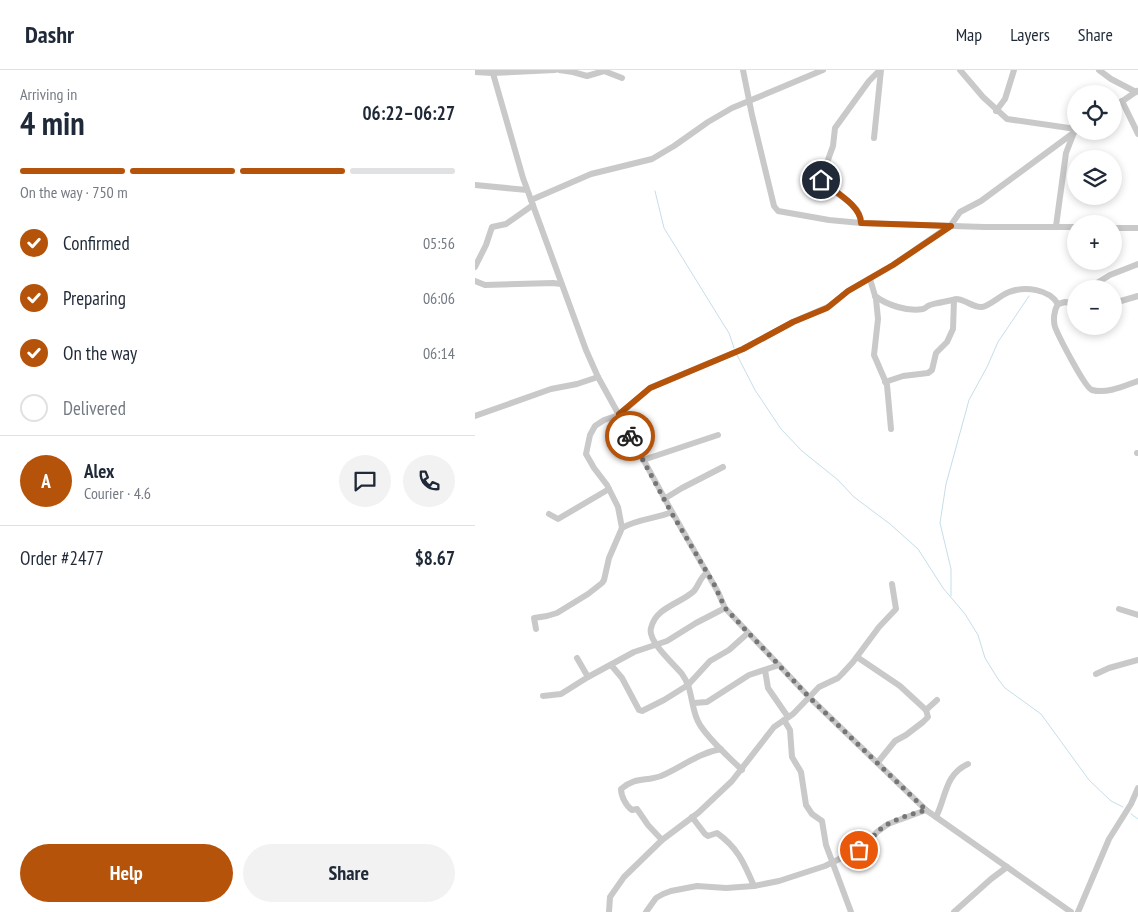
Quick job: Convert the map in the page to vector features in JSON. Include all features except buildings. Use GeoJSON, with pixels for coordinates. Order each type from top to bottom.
{"type":"FeatureCollection","features":[{"type":"Feature","properties":{"kind":"street"},"geometry":{"type":"LineString","coordinates":[[475,72],[555,70]]}},
{"type":"Feature","properties":{"kind":"street"},"geometry":{"type":"LineString","coordinates":[[559,70],[587,76],[604,71],[623,78]]}},
{"type":"Feature","properties":{"kind":"street"},"geometry":{"type":"LineString","coordinates":[[743,70],[758,142],[775,209],[829,220],[861,223],[984,227],[1067,227]]}},
{"type":"Feature","properties":{"kind":"street"},"geometry":{"type":"LineString","coordinates":[[475,267],[486,245],[492,227],[506,224],[532,202],[591,174],[652,159],[732,108],[823,70]]}},
{"type":"Feature","properties":{"kind":"street"},"geometry":{"type":"LineString","coordinates":[[861,223],[860,216],[853,207],[821,179],[833,146],[835,128],[869,81],[880,70]]}},
{"type":"Feature","properties":{"kind":"street"},"geometry":{"type":"LineString","coordinates":[[874,138],[880,70]]}},
{"type":"Feature","properties":{"kind":"street"},"geometry":{"type":"LineString","coordinates":[[960,70],[996,111],[1007,119],[1067,130]]}},
{"type":"Feature","properties":{"kind":"street"},"geometry":{"type":"LineString","coordinates":[[996,111],[1005,99],[1014,70]]}},
{"type":"Feature","properties":{"kind":"street"},"geometry":{"type":"LineString","coordinates":[[1099,70],[1111,79],[1137,91]]}},
{"type":"Feature","properties":{"kind":"street"},"geometry":{"type":"LineString","coordinates":[[492,72],[527,190],[549,245],[561,284],[598,377],[725,608],[809,697],[926,810],[1071,912]]}},
{"type":"Feature","properties":{"kind":"street"},"geometry":{"type":"LineString","coordinates":[[1137,91],[1122,101],[1138,134]]}},
{"type":"Feature","properties":{"kind":"street"},"geometry":{"type":"LineString","coordinates":[[536,629],[534,618],[557,613],[588,594],[603,581],[609,558],[622,528],[618,508],[609,489],[589,460],[586,450],[591,432],[595,426],[619,414],[650,388],[743,349],[793,322],[830,306],[848,291],[870,279],[951,226],[960,212],[981,201],[1067,137]]}},
{"type":"Feature","properties":{"kind":"street"},"geometry":{"type":"LineString","coordinates":[[1057,226],[1065,152],[1071,140]]}},
{"type":"Feature","properties":{"kind":"street"},"geometry":{"type":"LineString","coordinates":[[475,185],[527,190]]}},
{"type":"Feature","properties":{"kind":"street"},"geometry":{"type":"LineString","coordinates":[[1122,228],[1138,228]]}},
{"type":"Feature","properties":{"kind":"street"},"geometry":{"type":"LineString","coordinates":[[1101,280],[1138,264]]}},
{"type":"Feature","properties":{"kind":"street"},"geometry":{"type":"LineString","coordinates":[[870,279],[875,296],[878,319],[874,355],[885,382],[891,429]]}},
{"type":"Feature","properties":{"kind":"street"},"geometry":{"type":"LineString","coordinates":[[475,281],[485,285],[561,284]]}},
{"type":"Feature","properties":{"kind":"street"},"geometry":{"type":"LineString","coordinates":[[875,296],[883,301],[910,309],[924,309],[932,304],[954,300],[961,300],[983,307],[1011,291],[1034,289],[1043,291],[1055,300],[1057,304]]}},
{"type":"Feature","properties":{"kind":"street"},"geometry":{"type":"LineString","coordinates":[[1122,301],[1138,296]]}},
{"type":"Feature","properties":{"kind":"street"},"geometry":{"type":"LineString","coordinates":[[885,382],[903,376],[928,373],[932,370],[936,353],[947,342],[953,329],[954,300]]}},
{"type":"Feature","properties":{"kind":"street"},"geometry":{"type":"LineString","coordinates":[[1057,304],[1067,302]]}},
{"type":"Feature","properties":{"kind":"street"},"geometry":{"type":"LineString","coordinates":[[1057,304],[1055,326],[1071,360],[1087,386],[1092,390],[1105,390],[1138,381]]}},
{"type":"Feature","properties":{"kind":"street"},"geometry":{"type":"LineString","coordinates":[[475,416],[551,388],[577,384],[598,377]]}},
{"type":"Feature","properties":{"kind":"street"},"geometry":{"type":"LineString","coordinates":[[643,460],[718,435]]}},
{"type":"Feature","properties":{"kind":"street"},"geometry":{"type":"LineString","coordinates":[[664,498],[723,467]]}},
{"type":"Feature","properties":{"kind":"street"},"geometry":{"type":"LineString","coordinates":[[549,514],[558,519],[609,489]]}},
{"type":"Feature","properties":{"kind":"street"},"geometry":{"type":"LineString","coordinates":[[622,528],[634,522],[652,519],[671,512]]}},
{"type":"Feature","properties":{"kind":"street"},"geometry":{"type":"LineString","coordinates":[[707,573],[703,576],[695,590],[657,616],[650,630],[663,654],[682,674],[688,684],[699,724],[742,770]]}},
{"type":"Feature","properties":{"kind":"street"},"geometry":{"type":"LineString","coordinates":[[609,912],[610,897],[624,877],[662,840],[723,790],[742,770],[774,727],[786,719],[819,687],[838,678],[857,657],[879,627],[896,609],[891,584]]}},
{"type":"Feature","properties":{"kind":"street"},"geometry":{"type":"LineString","coordinates":[[543,696],[561,694],[641,648],[667,641],[725,608]]}},
{"type":"Feature","properties":{"kind":"street"},"geometry":{"type":"LineString","coordinates":[[1119,608],[1138,614]]}},
{"type":"Feature","properties":{"kind":"street"},"geometry":{"type":"LineString","coordinates":[[611,665],[622,678],[640,711],[664,700],[688,684],[710,661],[729,650],[748,632]]}},
{"type":"Feature","properties":{"kind":"street"},"geometry":{"type":"LineString","coordinates":[[857,657],[900,686],[926,710],[927,714],[926,719],[906,736],[895,741],[878,762]]}},
{"type":"Feature","properties":{"kind":"street"},"geometry":{"type":"LineString","coordinates":[[577,658],[588,677]]}},
{"type":"Feature","properties":{"kind":"street"},"geometry":{"type":"LineString","coordinates":[[1096,674],[1109,668],[1138,660]]}},
{"type":"Feature","properties":{"kind":"street"},"geometry":{"type":"LineString","coordinates":[[693,703],[707,702],[743,678],[779,666]]}},
{"type":"Feature","properties":{"kind":"street"},"geometry":{"type":"LineString","coordinates":[[765,670],[768,688],[786,719],[790,730],[792,757],[801,772],[807,805],[812,814],[822,821],[826,845],[851,912]]}},
{"type":"Feature","properties":{"kind":"street"},"geometry":{"type":"LineString","coordinates":[[926,710],[937,700]]}},
{"type":"Feature","properties":{"kind":"street"},"geometry":{"type":"LineString","coordinates":[[662,840],[637,810],[632,810],[627,806],[621,789],[638,779],[661,776],[707,752],[721,749]]}},
{"type":"Feature","properties":{"kind":"street"},"geometry":{"type":"LineString","coordinates":[[936,817],[949,780],[960,767],[968,764]]}},
{"type":"Feature","properties":{"kind":"street"},"geometry":{"type":"LineString","coordinates":[[1078,912],[1109,839],[1131,804],[1138,788]]}},
{"type":"Feature","properties":{"kind":"street"},"geometry":{"type":"LineString","coordinates":[[646,912],[656,898],[687,887],[726,888],[779,882],[833,863],[864,848],[877,832],[888,824],[926,810]]}},
{"type":"Feature","properties":{"kind":"street"},"geometry":{"type":"LineString","coordinates":[[692,817],[708,836],[717,833],[730,842],[754,886]]}},
{"type":"Feature","properties":{"kind":"street"},"geometry":{"type":"LineString","coordinates":[[954,912],[991,879],[1007,868]]}},
{"type":"Feature","properties":{"kind":"waterway"},"geometry":{"type":"LineString","coordinates":[[655,191],[664,228],[729,333],[734,348]]}},
{"type":"Feature","properties":{"kind":"waterway"},"geometry":{"type":"LineString","coordinates":[[951,596],[951,569],[940,523],[946,484],[969,400],[998,342],[1029,296]]}},
{"type":"Feature","properties":{"kind":"waterway"},"geometry":{"type":"LineString","coordinates":[[737,355],[755,390],[781,429],[802,451],[838,480],[854,497],[890,524],[918,549],[943,588],[965,614],[978,635],[985,658],[1005,688],[1041,714],[1089,780],[1111,801],[1123,807]]}},
{"type":"Feature","properties":{"kind":"waterway"},"geometry":{"type":"LineString","coordinates":[[1131,814],[1138,819]]}},
{"type":"Feature","properties":{"kind":"way so far"},"geometry":{"type":"LineString","coordinates":[[630,436],[671,512],[714,584],[725,608],[809,697],[926,810],[881,828],[868,845],[859,850]]}},
{"type":"Feature","properties":{"kind":"route"},"geometry":{"type":"LineString","coordinates":[[630,436],[619,414],[646,390],[743,349],[793,322],[827,308],[848,291],[893,265],[951,226],[861,223],[860,216],[853,207],[821,180]]}}]}
